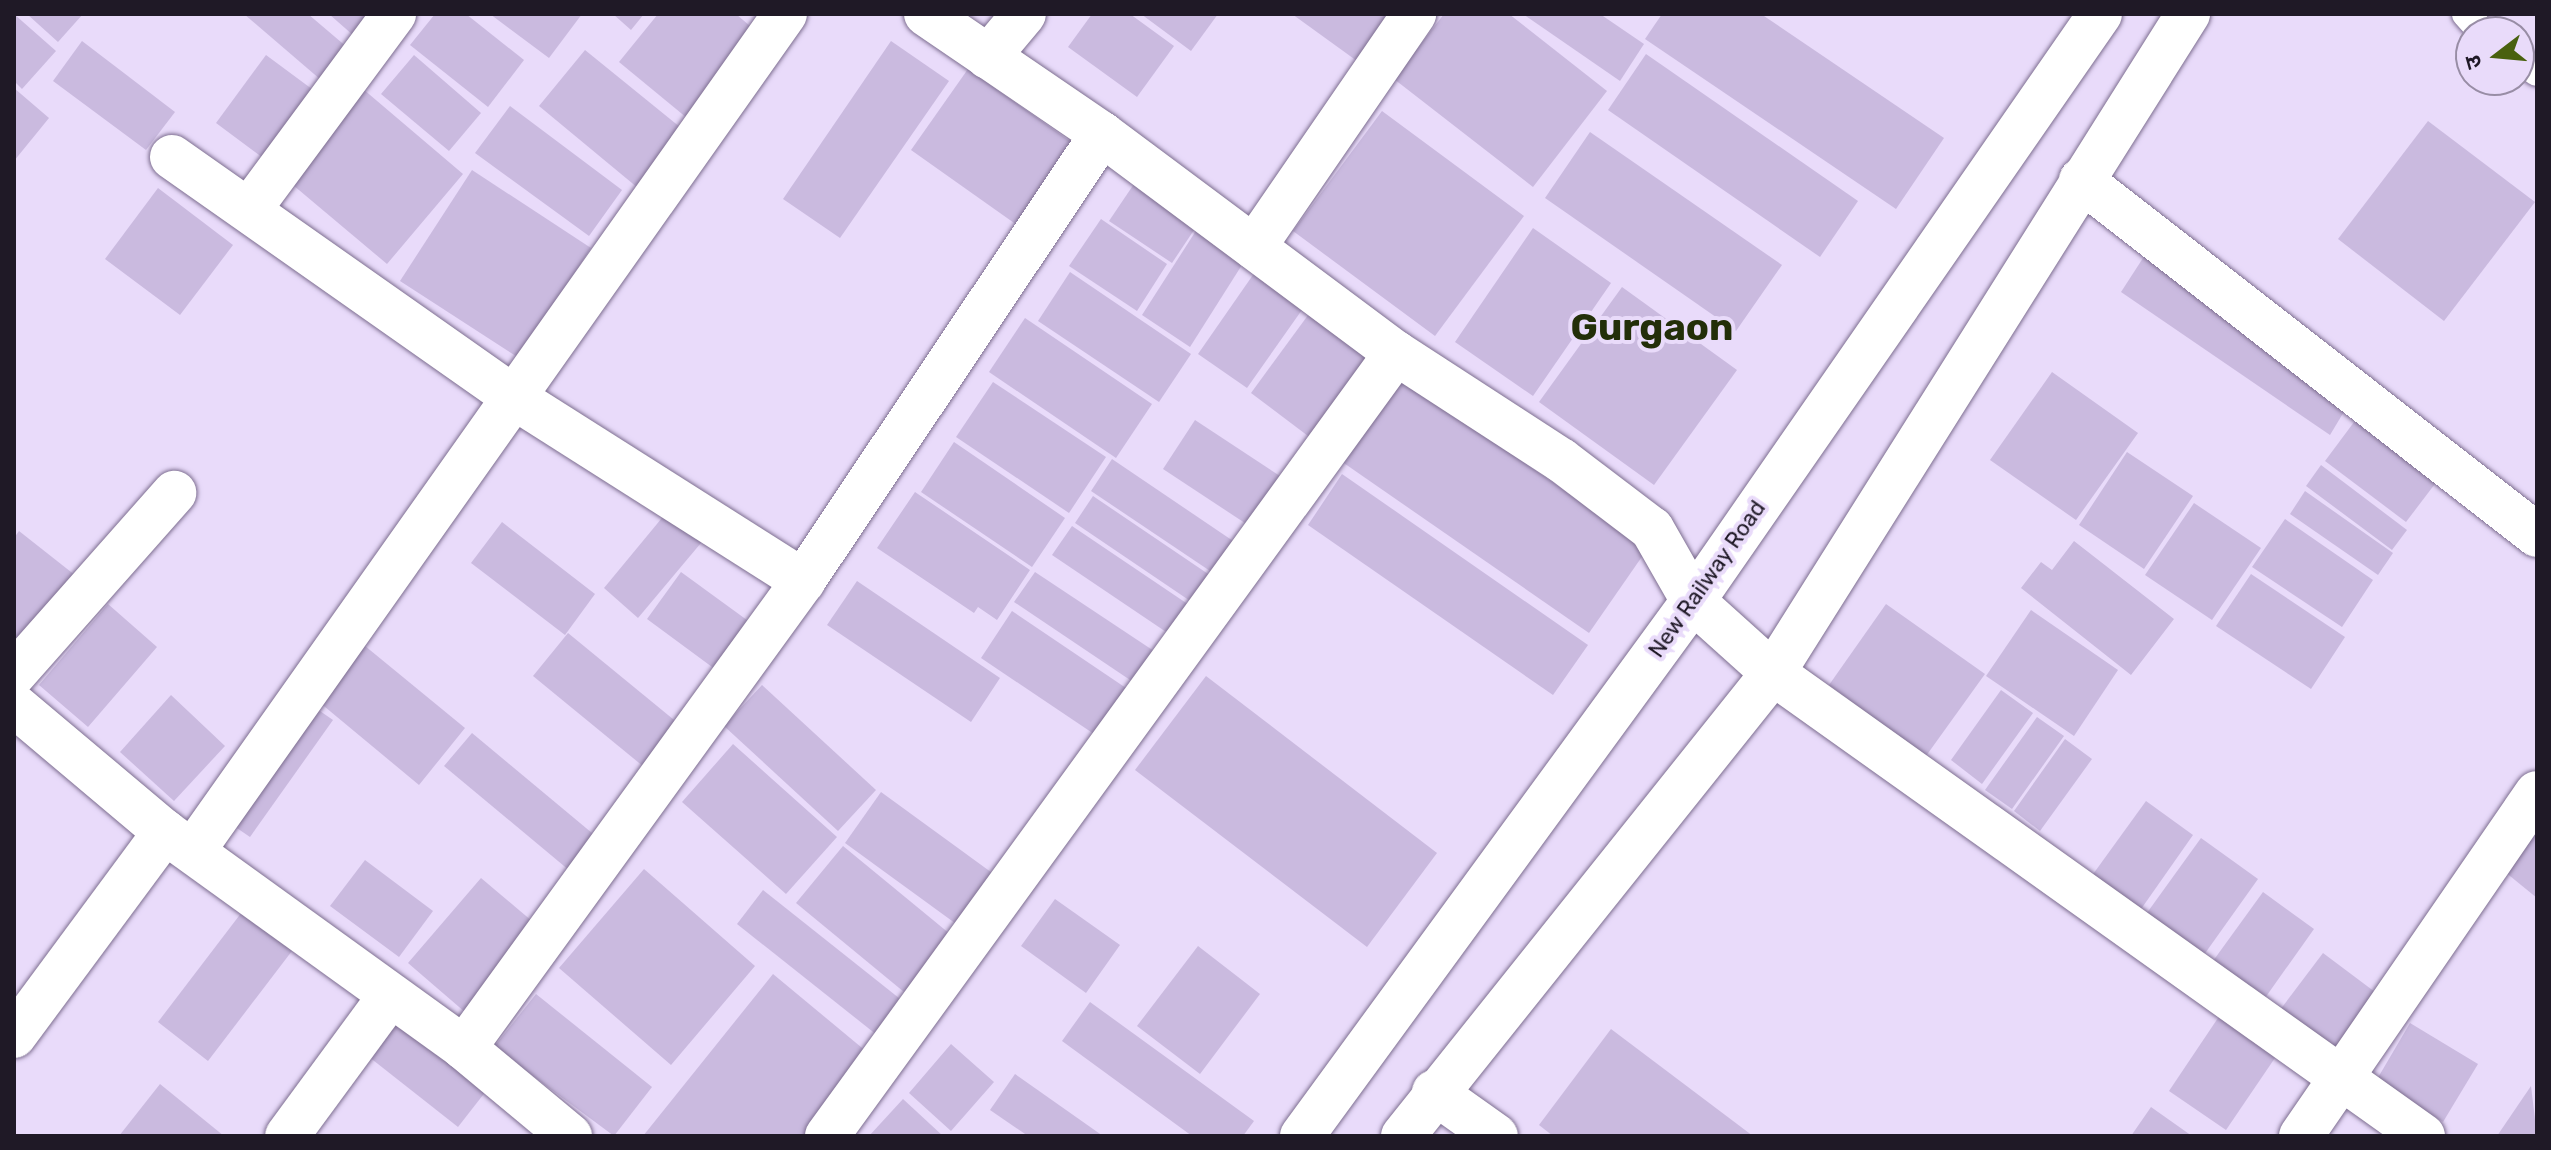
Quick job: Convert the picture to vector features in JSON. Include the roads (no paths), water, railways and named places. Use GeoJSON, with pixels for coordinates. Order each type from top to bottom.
{"type":"FeatureCollection","features":[{"type":"Feature","properties":{"kind":"street"},"geometry":{"type":"LineString","coordinates":[[249,210],[394,14]]}},
{"type":"Feature","properties":{"kind":"street"},"geometry":{"type":"LineString","coordinates":[[14,1036],[179,842],[518,400],[785,14]]}},
{"type":"Feature","properties":{"kind":"street"},"geometry":{"type":"LineString","coordinates":[[926,14],[1102,134],[1396,353],[1561,460],[1652,529],[1693,601],[1773,673],[2423,1136]]}},
{"type":"Feature","properties":{"kind":"street"},"geometry":{"type":"LineString","coordinates":[[988,57],[1024,14]]}},
{"type":"Feature","properties":{"kind":"street"},"geometry":{"type":"LineString","coordinates":[[1254,247],[1414,14]]}},
{"type":"Feature","properties":{"kind":"street","name":"New Railway Road"},"geometry":{"type":"LineString","coordinates":[[1302,1136],[1693,601],[2100,14]]}},
{"type":"Feature","properties":{"kind":"street"},"geometry":{"type":"LineString","coordinates":[[1403,1136],[1434,1092],[1773,673],[2188,14]]}},
{"type":"Feature","properties":{"kind":"street"},"geometry":{"type":"LineString","coordinates":[[464,1048],[803,581],[1102,134]]}},
{"type":"Feature","properties":{"kind":"street"},"geometry":{"type":"LineString","coordinates":[[172,157],[518,400],[803,581]]}},
{"type":"Feature","properties":{"kind":"street"},"geometry":{"type":"LineString","coordinates":[[2081,180],[2537,535]]}},
{"type":"Feature","properties":{"kind":"street"},"geometry":{"type":"LineString","coordinates":[[827,1136],[1396,353]]}},
{"type":"Feature","properties":{"kind":"street"},"geometry":{"type":"LineString","coordinates":[[14,674],[174,493]]}},
{"type":"Feature","properties":{"kind":"street"},"geometry":{"type":"LineString","coordinates":[[14,705],[179,842],[389,997],[464,1048],[570,1136]]}},
{"type":"Feature","properties":{"kind":"street"},"geometry":{"type":"LineString","coordinates":[[2301,1136],[2342,1081],[2537,793]]}},
{"type":"Feature","properties":{"kind":"street"},"geometry":{"type":"LineString","coordinates":[[287,1136],[389,997]]}},
{"type":"Feature","properties":{"kind":"street"},"geometry":{"type":"LineString","coordinates":[[1434,1092],[1496,1136]]}},
{"type":"Feature","properties":{"kind":"district","name":"Gurgaon"},"geometry":{"type":"Point","coordinates":[1652,328]}}]}
